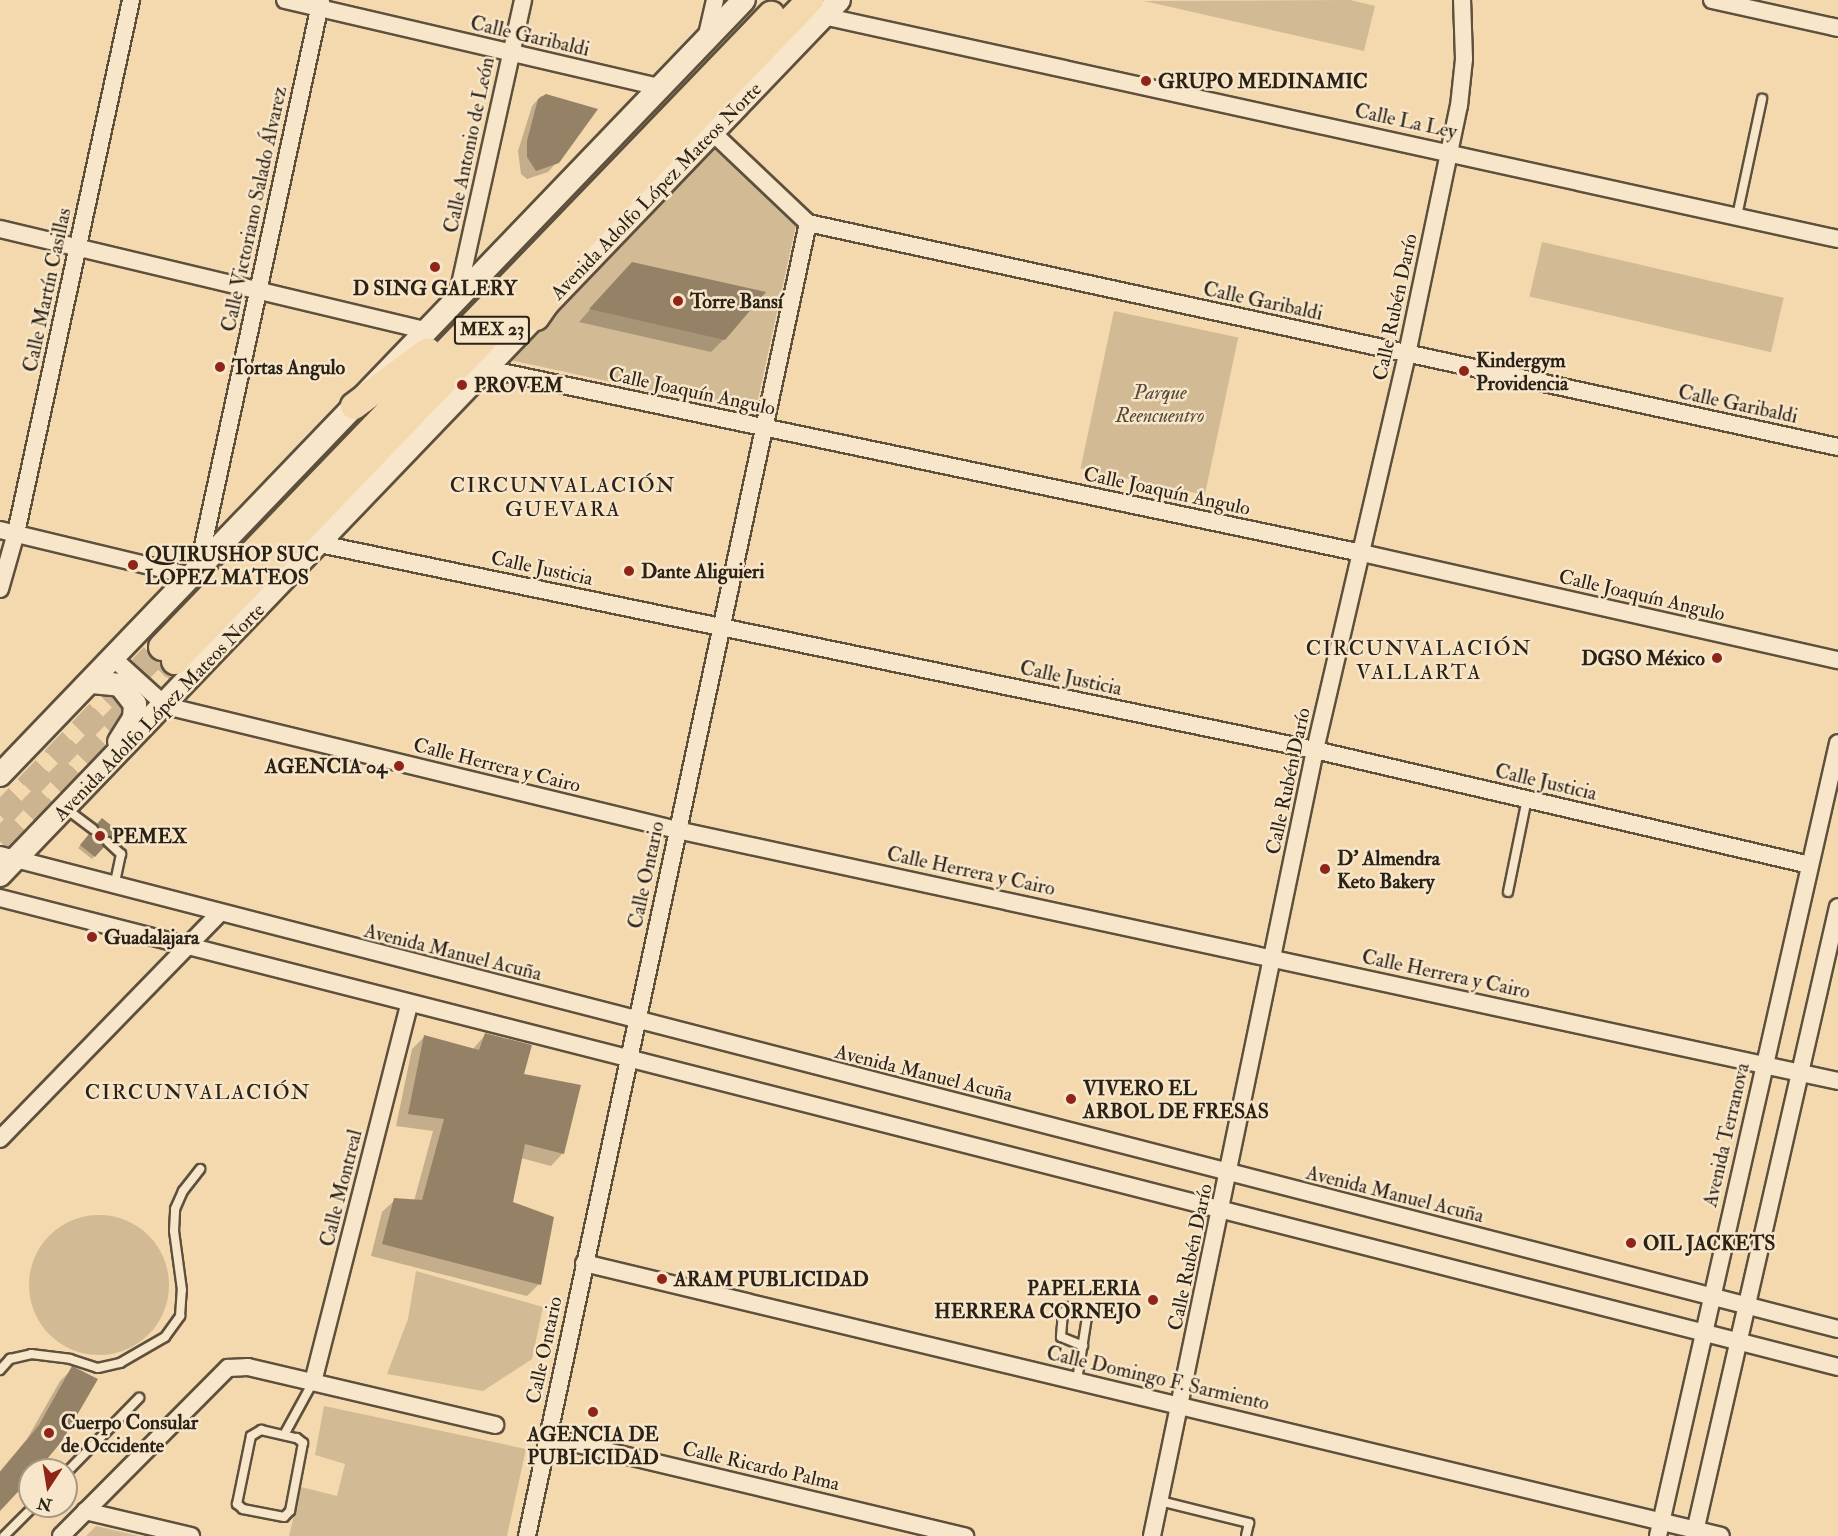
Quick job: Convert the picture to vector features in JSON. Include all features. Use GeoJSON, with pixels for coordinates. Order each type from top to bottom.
{"type":"FeatureCollection","features":[{"type":"Feature","properties":{"kind":"main road"},"geometry":{"type":"LineString","coordinates":[[0,775],[92,682],[425,330],[457,300],[744,0]]}},
{"type":"Feature","properties":{"kind":"main road","name":"Avenida Adolfo López Mateos Norte"},"geometry":{"type":"LineString","coordinates":[[786,0],[484,310],[168,654],[610,208],[817,8],[839,0]]}},
{"type":"Feature","properties":{"kind":"main road","name":"Avenida Adolfo López Mateos Norte"},"geometry":{"type":"LineString","coordinates":[[5,864],[65,808],[166,706],[712,132],[817,8]]}},
{"type":"Feature","properties":{"kind":"main road"},"geometry":{"type":"LineString","coordinates":[[536,317],[610,208]]}},
{"type":"Feature","properties":{"kind":"main road"},"geometry":{"type":"LineString","coordinates":[[354,406],[484,310]]}},
{"type":"Feature","properties":{"kind":"main road"},"geometry":{"type":"LineString","coordinates":[[92,682],[120,685],[135,704],[128,730],[110,753],[104,769]]}},
{"type":"Feature","properties":{"kind":"street","name":"Calle Martín Casillas"},"geometry":{"type":"LineString","coordinates":[[0,589],[8,531],[78,247],[131,0]]}},
{"type":"Feature","properties":{"kind":"street","name":"Calle Garibaldi"},"geometry":{"type":"LineString","coordinates":[[285,0],[321,4],[511,54],[660,87]]}},
{"type":"Feature","properties":{"kind":"street","name":"Calle Antonio de León"},"geometry":{"type":"LineString","coordinates":[[457,300],[523,0]]}},
{"type":"Feature","properties":{"kind":"street"},"geometry":{"type":"LineString","coordinates":[[706,39],[715,0]]}},
{"type":"Feature","properties":{"kind":"street","name":"Calle Rubén Darío"},"geometry":{"type":"LineString","coordinates":[[1152,1536],[1230,1174],[1315,750],[1407,354],[1450,152],[1464,59],[1462,0]]}},
{"type":"Feature","properties":{"kind":"street"},"geometry":{"type":"LineString","coordinates":[[1712,0],[1838,28]]}},
{"type":"Feature","properties":{"kind":"street","name":"Calle Victoriano Salado Álvarez"},"geometry":{"type":"LineString","coordinates":[[194,572],[321,4]]}},
{"type":"Feature","properties":{"kind":"street","name":"Calle La Ley"},"geometry":{"type":"LineString","coordinates":[[817,8],[1838,239]]}},
{"type":"Feature","properties":{"kind":"street"},"geometry":{"type":"LineString","coordinates":[[712,132],[808,223]]}},
{"type":"Feature","properties":{"kind":"street","name":"Calle Garibaldi"},"geometry":{"type":"LineString","coordinates":[[808,223],[1838,447]]}},
{"type":"Feature","properties":{"kind":"street","name":"Calle Ontario"},"geometry":{"type":"LineString","coordinates":[[526,1536],[808,223]]}},
{"type":"Feature","properties":{"kind":"street"},"geometry":{"type":"LineString","coordinates":[[0,229],[425,330]]}},
{"type":"Feature","properties":{"kind":"street","name":"Calle Joaquín Angulo"},"geometry":{"type":"LineString","coordinates":[[487,369],[1362,553],[1838,660]]}},
{"type":"Feature","properties":{"kind":"street"},"geometry":{"type":"LineString","coordinates":[[8,531],[194,572]]}},
{"type":"Feature","properties":{"kind":"street","name":"Calle Justicia"},"geometry":{"type":"LineString","coordinates":[[320,544],[1315,750],[1810,865]]}},
{"type":"Feature","properties":{"kind":"street","name":"Calle Herrera y Cairo"},"geometry":{"type":"LineString","coordinates":[[114,659],[166,706],[677,830],[1838,1081]]}},
{"type":"Feature","properties":{"kind":"street","name":"Avenida Terranova"},"geometry":{"type":"LineString","coordinates":[[1659,1529],[1702,1332],[1838,743]]}},
{"type":"Feature","properties":{"kind":"street","name":"Avenida Manuel Acuña"},"geometry":{"type":"LineString","coordinates":[[5,864],[114,887],[1838,1329]]}},
{"type":"Feature","properties":{"kind":"street"},"geometry":{"type":"LineString","coordinates":[[0,898],[1221,1212],[1838,1367]]}},
{"type":"Feature","properties":{"kind":"street"},"geometry":{"type":"LineString","coordinates":[[1695,1533],[1838,907]]}},
{"type":"Feature","properties":{"kind":"street"},"geometry":{"type":"LineString","coordinates":[[0,1139],[219,914]]}},
{"type":"Feature","properties":{"kind":"street","name":"Calle Montreal"},"geometry":{"type":"LineString","coordinates":[[313,1382],[409,1004]]}},
{"type":"Feature","properties":{"kind":"street","name":"Calle Domingo F. Sarmiento"},"geometry":{"type":"LineString","coordinates":[[584,1263],[1180,1405],[1659,1529],[1721,1536]]}},
{"type":"Feature","properties":{"kind":"street"},"geometry":{"type":"LineString","coordinates":[[61,1536],[228,1368],[248,1368],[495,1425]]}},
{"type":"Feature","properties":{"kind":"street","name":"Calle Ricardo Palma"},"geometry":{"type":"LineString","coordinates":[[548,1437],[965,1536]]}},
{"type":"Feature","properties":{"kind":"street"},"geometry":{"type":"LineString","coordinates":[[85,1510],[191,1536]]}},
{"type":"Feature","properties":{"kind":"lane"},"geometry":{"type":"LineString","coordinates":[[1737,216],[1762,99]]}},
{"type":"Feature","properties":{"kind":"lane"},"geometry":{"type":"LineString","coordinates":[[1508,892],[1527,799]]}},
{"type":"Feature","properties":{"kind":"lane"},"geometry":{"type":"LineString","coordinates":[[65,808],[93,829]]}},
{"type":"Feature","properties":{"kind":"lane"},"geometry":{"type":"LineString","coordinates":[[108,842],[121,854],[114,887]]}},
{"type":"Feature","properties":{"kind":"lane"},"geometry":{"type":"LineString","coordinates":[[0,1370],[10,1359],[31,1354],[70,1359],[98,1368],[120,1363],[165,1337],[180,1316],[182,1290],[174,1231],[175,1209],[183,1191],[200,1169]]}},
{"type":"Feature","properties":{"kind":"lane"},"geometry":{"type":"LineString","coordinates":[[1077,1380],[1083,1346],[1087,1313],[1068,1307],[1063,1313],[1061,1337],[1083,1346]]}},
{"type":"Feature","properties":{"kind":"lane"},"geometry":{"type":"LineString","coordinates":[[284,1435],[313,1382]]}},
{"type":"Feature","properties":{"kind":"lane"},"geometry":{"type":"LineString","coordinates":[[78,1461],[139,1398]]}},
{"type":"Feature","properties":{"kind":"lane"},"geometry":{"type":"LineString","coordinates":[[261,1430],[284,1435],[301,1440],[303,1448],[288,1515],[280,1517],[240,1507],[237,1500],[253,1432],[261,1430]]}},
{"type":"Feature","properties":{"kind":"lane"},"geometry":{"type":"LineString","coordinates":[[1160,1501],[1249,1523],[1246,1536]]}},
{"type":"Feature","properties":{"kind":"lane"},"geometry":{"type":"LineString","coordinates":[[4,1536],[22,1518]]}},
{"type":"Feature","properties":{"kind":"green space"},"geometry":{"type":"Polygon","coordinates":[[[1350,0],[1375,6],[1364,51],[1144,1],[1350,0]]]}},
{"type":"Feature","properties":{"kind":"green space"},"geometry":{"type":"Polygon","coordinates":[[[712,147],[796,225],[755,413],[510,360],[712,147]]]}},
{"type":"Feature","properties":{"kind":"green space"},"geometry":{"type":"Polygon","coordinates":[[[1542,242],[1784,298],[1771,352],[1529,297],[1542,242]]]}},
{"type":"Feature","properties":{"kind":"green space","name":"Parque Reencuentro"},"geometry":{"type":"Polygon","coordinates":[[[1114,311],[1238,337],[1205,495],[1081,468],[1114,311]]]}},
{"type":"Feature","properties":{"kind":"green space"},"geometry":{"type":"Polygon","coordinates":[[[99,1215],[126,1220],[149,1235],[164,1258],[169,1285],[164,1312],[149,1335],[126,1350],[99,1355],[72,1350],[49,1335],[34,1312],[29,1285],[34,1258],[49,1235],[72,1220],[99,1215]]]}},
{"type":"Feature","properties":{"kind":"green space"},"geometry":{"type":"Polygon","coordinates":[[[416,1271],[543,1307],[532,1359],[483,1391],[387,1374],[408,1319],[416,1271]]]}},
{"type":"Feature","properties":{"kind":"green space"},"geometry":{"type":"Polygon","coordinates":[[[324,1406],[526,1449],[507,1536],[289,1536],[301,1487],[337,1496],[345,1464],[315,1455],[324,1406]]]}},
{"type":"Feature","properties":{"kind":"green space"},"geometry":{"type":"Polygon","coordinates":[[[96,1526],[139,1536],[86,1536],[96,1526]]]}},
{"type":"Feature","properties":{"kind":"building"},"geometry":{"type":"Polygon","coordinates":[[[546,94],[598,109],[559,163],[536,171],[527,157],[527,141],[538,99],[546,94]]]}},
{"type":"Feature","properties":{"kind":"building","name":"Torre Bansí"},"geometry":{"type":"Polygon","coordinates":[[[632,262],[766,292],[725,340],[589,309],[632,262]]]}},
{"type":"Feature","properties":{"kind":"building","name":"PEMEX"},"geometry":{"type":"Polygon","coordinates":[[[102,818],[117,830],[112,837],[103,838],[104,847],[95,857],[80,845],[89,834],[98,833],[97,824],[102,818]]]}},
{"type":"Feature","properties":{"kind":"building"},"geometry":{"type":"Polygon","coordinates":[[[485,1033],[532,1045],[524,1074],[581,1085],[564,1154],[525,1144],[513,1202],[554,1217],[541,1285],[382,1244],[394,1198],[422,1200],[444,1119],[408,1114],[424,1035],[479,1050],[485,1033]]]}},
{"type":"Feature","properties":{"kind":"building","name":"Cuerpo Consular de Occidente"},"geometry":{"type":"Polygon","coordinates":[[[72,1366],[98,1379],[62,1441],[48,1458],[18,1458],[18,1492],[0,1511],[0,1472],[39,1425],[72,1366]]]}},
{"type":"Feature","properties":{"kind":"tunnel"},"geometry":{"type":"LineString","coordinates":[[0,816],[162,647]]}},
{"type":"Feature","properties":{"kind":"tunnel"},"geometry":{"type":"LineString","coordinates":[[0,842],[175,661]]}},
{"type":"Feature","properties":{"kind":"place","name":"GRUPO MEDINAMIC"},"geometry":{"type":"Point","coordinates":[1146,81]}},
{"type":"Feature","properties":{"kind":"place","name":"D SING GALERY"},"geometry":{"type":"Point","coordinates":[435,267]}},
{"type":"Feature","properties":{"kind":"place","name":"Torre Bansí"},"geometry":{"type":"Point","coordinates":[678,301]}},
{"type":"Feature","properties":{"kind":"place","name":"Tortas Angulo"},"geometry":{"type":"Point","coordinates":[220,367]}},
{"type":"Feature","properties":{"kind":"place","name":"Kindergym Providencia"},"geometry":{"type":"Point","coordinates":[1464,371]}},
{"type":"Feature","properties":{"kind":"place","name":"PROVEM"},"geometry":{"type":"Point","coordinates":[462,385]}},
{"type":"Feature","properties":{"kind":"place","name":"QUIRUSHOP SUC LOPEZ MATEOS"},"geometry":{"type":"Point","coordinates":[133,565]}},
{"type":"Feature","properties":{"kind":"place","name":"Dante Aliguieri"},"geometry":{"type":"Point","coordinates":[629,571]}},
{"type":"Feature","properties":{"kind":"place","name":"DGSO México"},"geometry":{"type":"Point","coordinates":[1717,658]}},
{"type":"Feature","properties":{"kind":"place","name":"AGENCIA 04"},"geometry":{"type":"Point","coordinates":[399,766]}},
{"type":"Feature","properties":{"kind":"place","name":"PEMEX"},"geometry":{"type":"Point","coordinates":[100,836]}},
{"type":"Feature","properties":{"kind":"place","name":"D' Almendra Keto Bakery"},"geometry":{"type":"Point","coordinates":[1325,869]}},
{"type":"Feature","properties":{"kind":"place","name":"Guadalajara"},"geometry":{"type":"Point","coordinates":[92,937]}},
{"type":"Feature","properties":{"kind":"place","name":"VIVERO EL ARBOL DE FRESAS"},"geometry":{"type":"Point","coordinates":[1071,1099]}},
{"type":"Feature","properties":{"kind":"place","name":"OIL JACKETS"},"geometry":{"type":"Point","coordinates":[1631,1243]}},
{"type":"Feature","properties":{"kind":"place","name":"ARAM PUBLICIDAD"},"geometry":{"type":"Point","coordinates":[662,1279]}},
{"type":"Feature","properties":{"kind":"place","name":"PAPELERIA HERRERA CORNEJO"},"geometry":{"type":"Point","coordinates":[1153,1300]}},
{"type":"Feature","properties":{"kind":"place","name":"AGENCIA DE PUBLICIDAD"},"geometry":{"type":"Point","coordinates":[593,1412]}},
{"type":"Feature","properties":{"kind":"place","name":"Cuerpo Consular de Occidente"},"geometry":{"type":"Point","coordinates":[49,1433]}},
{"type":"Feature","properties":{"kind":"district","name":"CIRCUNVALACIÓN GUEVARA"},"geometry":{"type":"Point","coordinates":[563,498]}},
{"type":"Feature","properties":{"kind":"district","name":"CIRCUNVALACIÓN VALLARTA"},"geometry":{"type":"Point","coordinates":[1419,661]}},
{"type":"Feature","properties":{"kind":"district","name":"CIRCUNVALACIÓN"},"geometry":{"type":"Point","coordinates":[198,1093]}}]}
